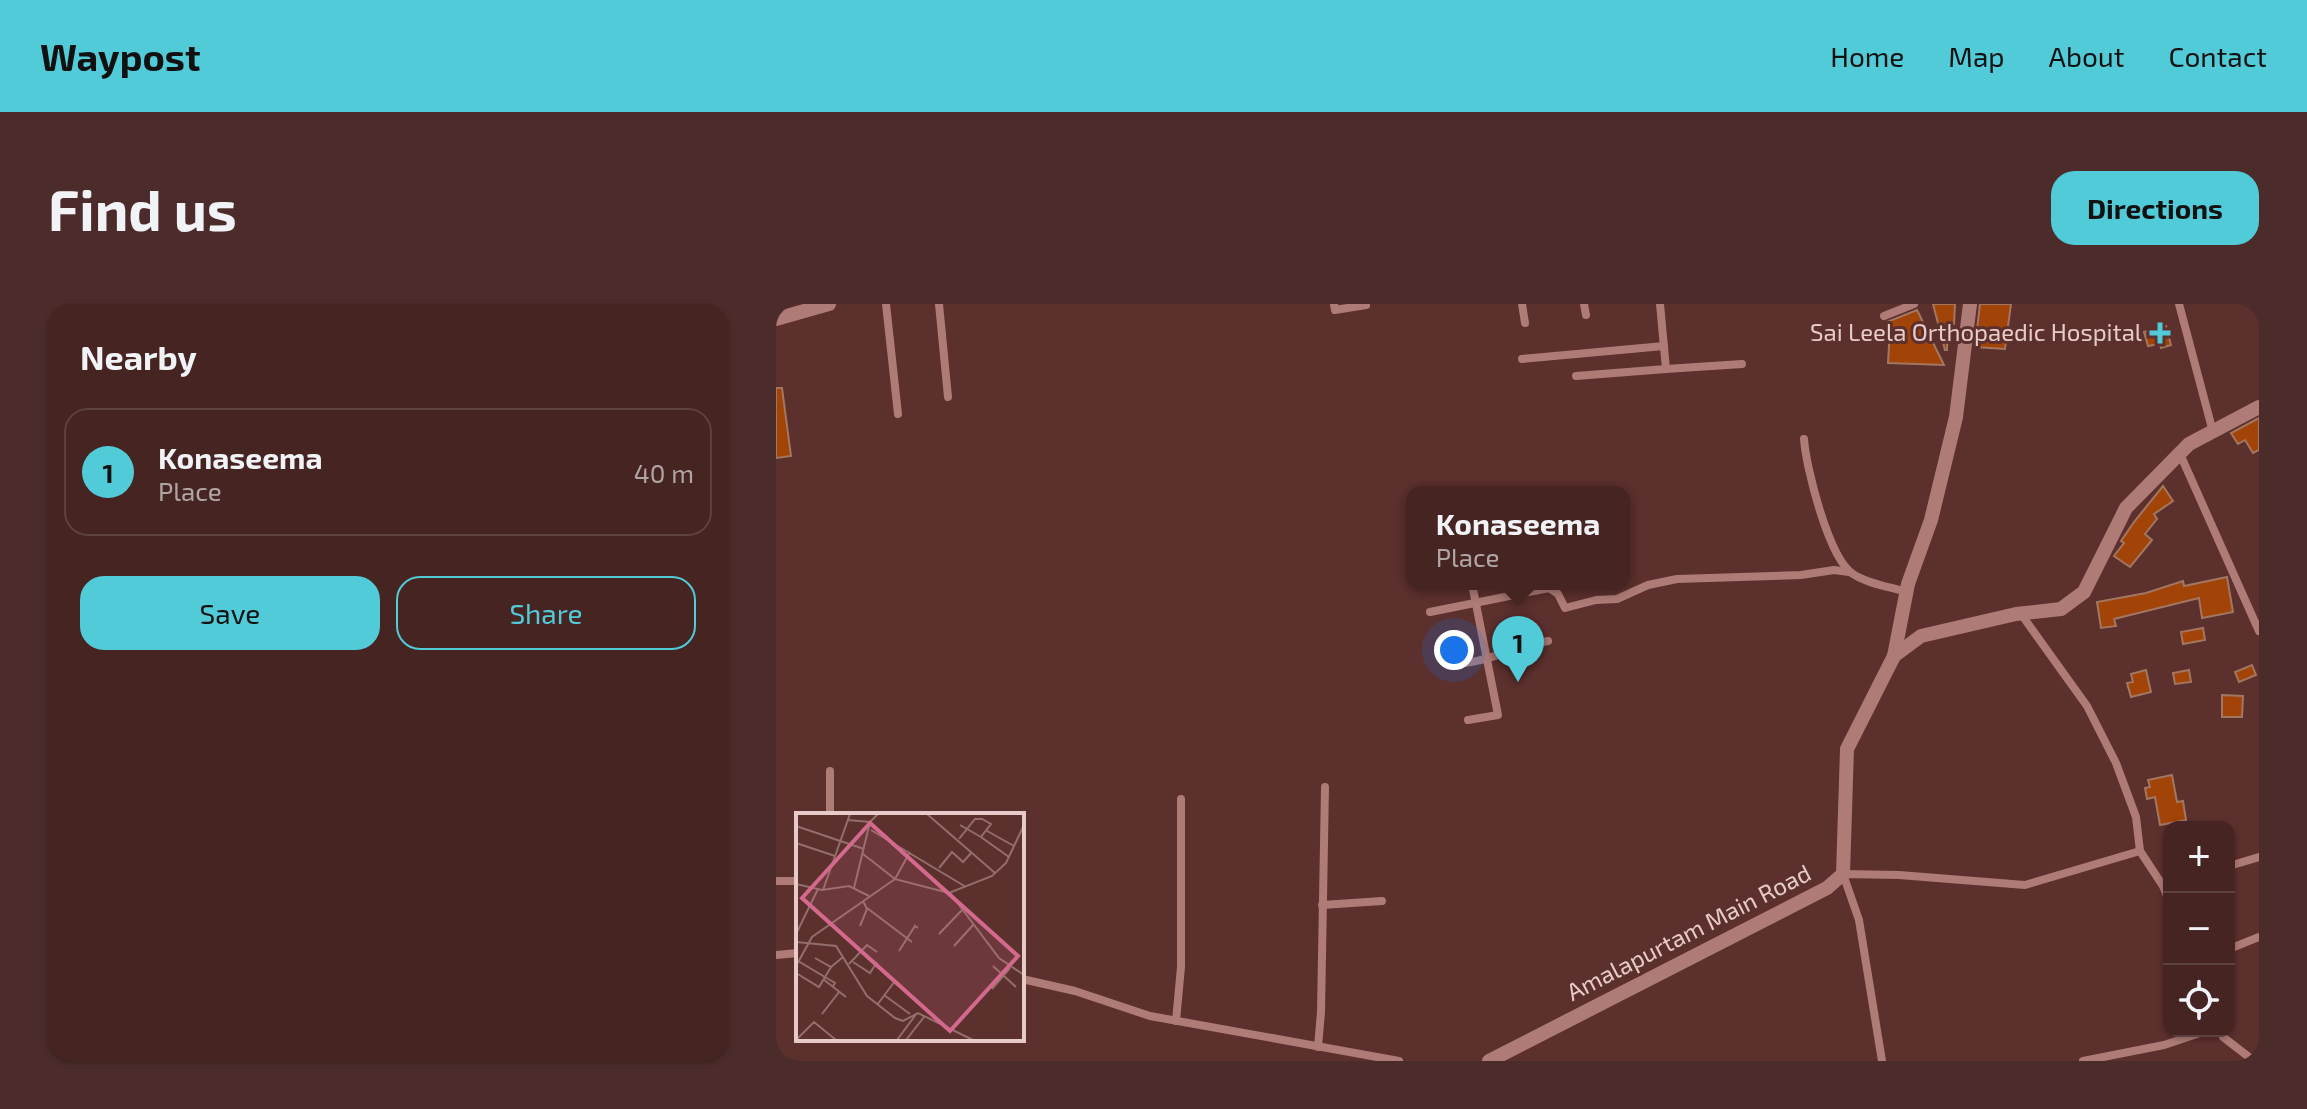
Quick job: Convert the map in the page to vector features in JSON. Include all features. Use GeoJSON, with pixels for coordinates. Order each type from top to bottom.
{"type":"FeatureCollection","features":[{"type":"Feature","properties":{"kind":"street"},"geometry":{"type":"LineString","coordinates":[[776,319],[829,304]]}},
{"type":"Feature","properties":{"kind":"street"},"geometry":{"type":"LineString","coordinates":[[886,304],[898,414]]}},
{"type":"Feature","properties":{"kind":"street"},"geometry":{"type":"LineString","coordinates":[[939,304],[948,397]]}},
{"type":"Feature","properties":{"kind":"street"},"geometry":{"type":"LineString","coordinates":[[1334,304],[1335,310],[1366,305]]}},
{"type":"Feature","properties":{"kind":"street"},"geometry":{"type":"LineString","coordinates":[[1522,304],[1525,323]]}},
{"type":"Feature","properties":{"kind":"street"},"geometry":{"type":"LineString","coordinates":[[1584,304],[1586,315]]}},
{"type":"Feature","properties":{"kind":"street"},"geometry":{"type":"LineString","coordinates":[[1660,304],[1666,369]]}},
{"type":"Feature","properties":{"kind":"street"},"geometry":{"type":"LineString","coordinates":[[1884,316],[1914,304]]}},
{"type":"Feature","properties":{"kind":"street","name":"Amalapurtam Main Road"},"geometry":{"type":"LineString","coordinates":[[1489,1061],[1827,888],[1843,874],[1847,749],[1894,656],[1907,592],[1931,520],[1956,417],[1970,304]]}},
{"type":"Feature","properties":{"kind":"street"},"geometry":{"type":"LineString","coordinates":[[2179,304],[2213,432]]}},
{"type":"Feature","properties":{"kind":"street"},"geometry":{"type":"LineString","coordinates":[[1522,359],[1664,346]]}},
{"type":"Feature","properties":{"kind":"street"},"geometry":{"type":"LineString","coordinates":[[1576,376],[1742,364]]}},
{"type":"Feature","properties":{"kind":"street"},"geometry":{"type":"LineString","coordinates":[[1894,656],[1921,636],[2021,613],[2061,609],[2084,592],[2126,508],[2189,444],[2259,407]]}},
{"type":"Feature","properties":{"kind":"street"},"geometry":{"type":"LineString","coordinates":[[1804,439],[1809,474],[1821,512],[1833,547],[1849,572]]}},
{"type":"Feature","properties":{"kind":"street"},"geometry":{"type":"LineString","coordinates":[[2180,454],[2259,631]]}},
{"type":"Feature","properties":{"kind":"street"},"geometry":{"type":"LineString","coordinates":[[1552,590],[1558,594],[1565,608],[1596,600],[1617,599],[1648,585],[1677,579],[1801,575],[1834,570],[1849,572],[1907,592]]}},
{"type":"Feature","properties":{"kind":"street"},"geometry":{"type":"LineString","coordinates":[[1468,720],[1498,715],[1474,590]]}},
{"type":"Feature","properties":{"kind":"street"},"geometry":{"type":"LineString","coordinates":[[1430,612],[1526,590]]}},
{"type":"Feature","properties":{"kind":"street"},"geometry":{"type":"LineString","coordinates":[[2021,613],[2087,706],[2116,763],[2136,817],[2140,851],[2163,881]]}},
{"type":"Feature","properties":{"kind":"street"},"geometry":{"type":"LineString","coordinates":[[1452,664],[1463,664],[1548,641]]}},
{"type":"Feature","properties":{"kind":"street"},"geometry":{"type":"LineString","coordinates":[[830,771],[830,813]]}},
{"type":"Feature","properties":{"kind":"street"},"geometry":{"type":"LineString","coordinates":[[1318,1047],[1325,787]]}},
{"type":"Feature","properties":{"kind":"street"},"geometry":{"type":"LineString","coordinates":[[1176,1021],[1181,967],[1181,799]]}},
{"type":"Feature","properties":{"kind":"street"},"geometry":{"type":"LineString","coordinates":[[1882,1061],[1859,920],[1843,874],[2025,885],[2140,851]]}},
{"type":"Feature","properties":{"kind":"street"},"geometry":{"type":"LineString","coordinates":[[2235,864],[2259,857]]}},
{"type":"Feature","properties":{"kind":"street"},"geometry":{"type":"LineString","coordinates":[[1322,905],[1382,901]]}},
{"type":"Feature","properties":{"kind":"street"},"geometry":{"type":"LineString","coordinates":[[2235,947],[2259,937]]}},
{"type":"Feature","properties":{"kind":"street"},"geometry":{"type":"LineString","coordinates":[[776,955],[796,953]]}},
{"type":"Feature","properties":{"kind":"street"},"geometry":{"type":"LineString","coordinates":[[1024,979],[1075,991],[1150,1016],[1399,1061]]}},
{"type":"Feature","properties":{"kind":"street"},"geometry":{"type":"LineString","coordinates":[[2083,1061],[2164,1045],[2188,1037]]}},
{"type":"Feature","properties":{"kind":"street"},"geometry":{"type":"LineString","coordinates":[[2223,1037],[2254,1061]]}},
{"type":"Feature","properties":{"kind":"building"},"geometry":{"type":"Polygon","coordinates":[[[1933,304],[1955,304],[1954,324],[1948,324],[1947,350],[1945,350],[1933,304]]]}},
{"type":"Feature","properties":{"kind":"building"},"geometry":{"type":"Polygon","coordinates":[[[1980,304],[2011,304],[2005,349],[1975,347],[1980,304]]]}},
{"type":"Feature","properties":{"kind":"building"},"geometry":{"type":"Polygon","coordinates":[[[1917,310],[1944,365],[1888,363],[1890,329],[1887,322],[1917,310]]]}},
{"type":"Feature","properties":{"kind":"building"},"geometry":{"type":"Polygon","coordinates":[[[2166,326],[2171,345],[2161,348],[2160,344],[2148,346],[2144,332],[2166,326]]]}},
{"type":"Feature","properties":{"kind":"building"},"geometry":{"type":"Polygon","coordinates":[[[776,388],[782,388],[791,456],[776,458],[776,388]]]}},
{"type":"Feature","properties":{"kind":"building"},"geometry":{"type":"Polygon","coordinates":[[[2259,418],[2259,450],[2253,453],[2245,440],[2238,444],[2231,433],[2259,418]]]}},
{"type":"Feature","properties":{"kind":"building"},"geometry":{"type":"Polygon","coordinates":[[[2163,486],[2173,501],[2154,514],[2157,519],[2145,534],[2152,540],[2130,567],[2114,556],[2134,522],[2163,486]]]}},
{"type":"Feature","properties":{"kind":"building"},"geometry":{"type":"Polygon","coordinates":[[[2227,577],[2233,612],[2202,618],[2199,598],[2114,619],[2116,626],[2101,628],[2097,602],[2146,593],[2183,581],[2184,586],[2227,577]]]}},
{"type":"Feature","properties":{"kind":"building"},"geometry":{"type":"Polygon","coordinates":[[[2203,628],[2205,640],[2183,644],[2181,632],[2203,628]]]}},
{"type":"Feature","properties":{"kind":"building"},"geometry":{"type":"Polygon","coordinates":[[[2252,665],[2256,675],[2239,682],[2235,672],[2252,665]]]}},
{"type":"Feature","properties":{"kind":"building"},"geometry":{"type":"Polygon","coordinates":[[[2146,670],[2151,692],[2131,697],[2127,683],[2133,682],[2131,674],[2146,670]]]}},
{"type":"Feature","properties":{"kind":"building"},"geometry":{"type":"Polygon","coordinates":[[[2189,670],[2191,682],[2175,684],[2173,673],[2189,670]]]}},
{"type":"Feature","properties":{"kind":"building"},"geometry":{"type":"Polygon","coordinates":[[[2222,695],[2243,696],[2242,717],[2222,717],[2222,695]]]}},
{"type":"Feature","properties":{"kind":"building"},"geometry":{"type":"Polygon","coordinates":[[[2172,775],[2177,802],[2183,801],[2186,820],[2163,821],[2160,825],[2155,797],[2147,799],[2145,788],[2150,787],[2148,780],[2172,775]]]}},
{"type":"Feature","properties":{"kind":"place","name":"Sai Leela Orthopaedic Hospital"},"geometry":{"type":"Point","coordinates":[2160,333]}},
{"type":"Feature","properties":{"kind":"place","name":"Konaseema"},"geometry":{"type":"Point","coordinates":[1518,682]}}]}
